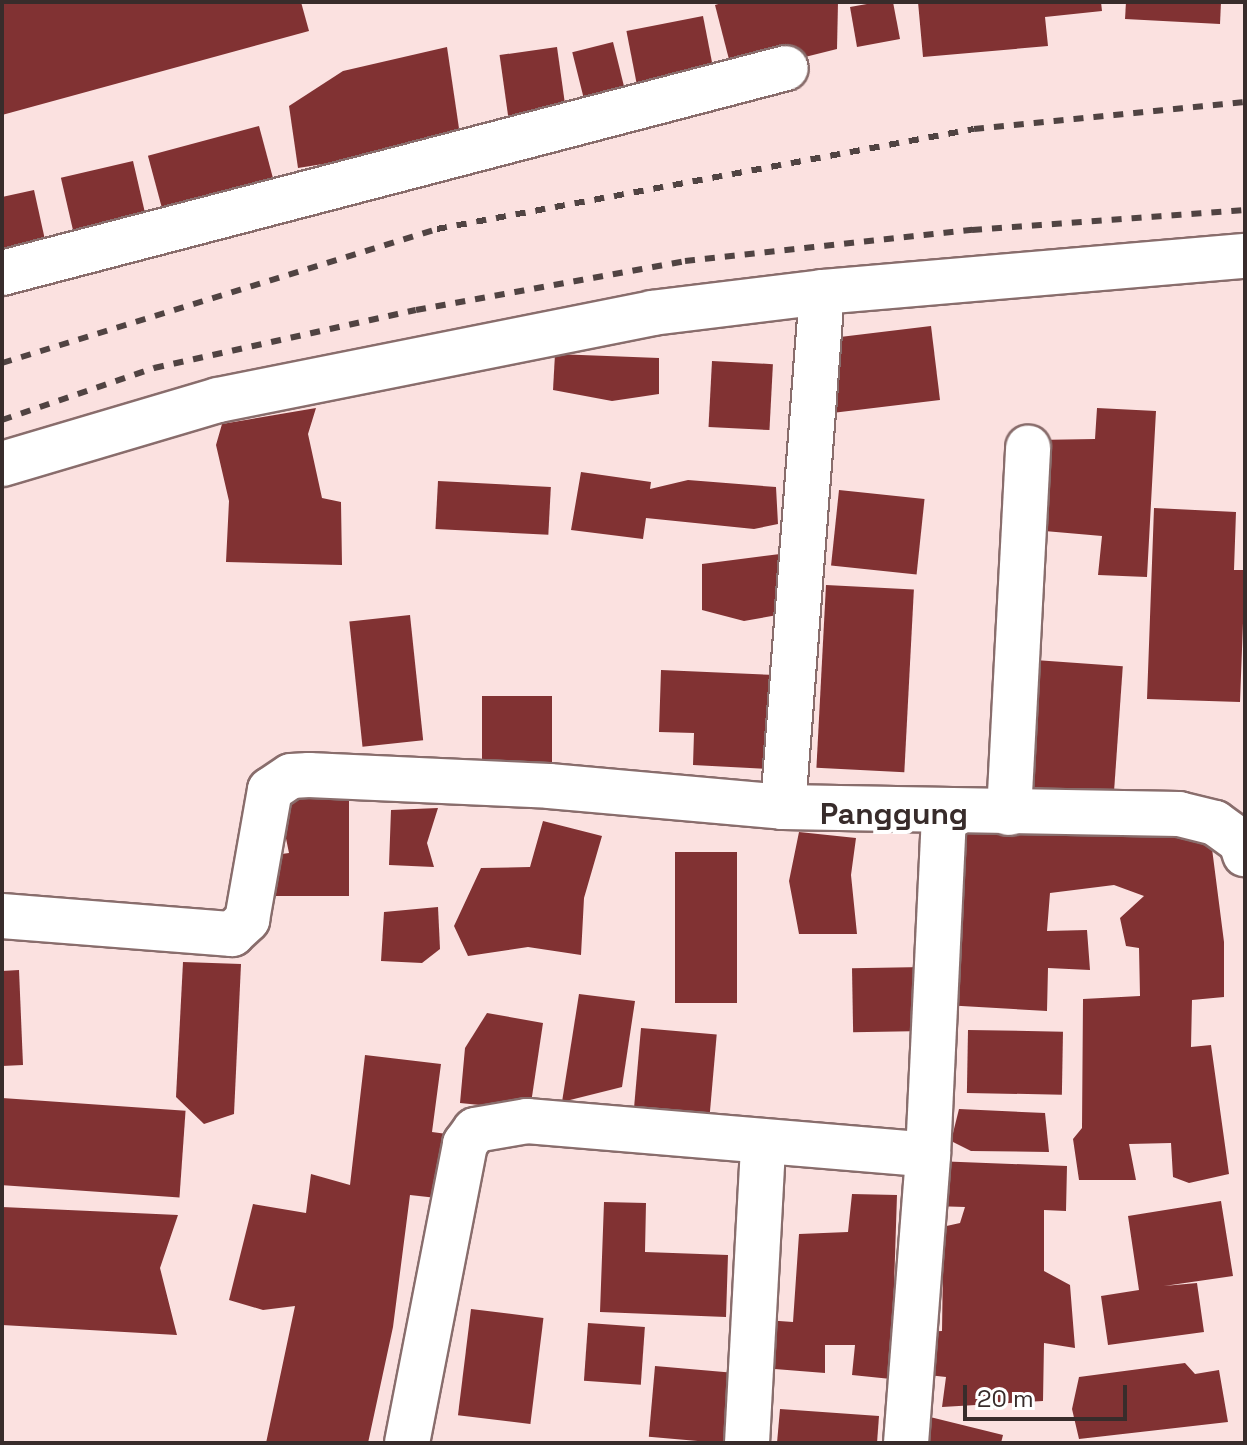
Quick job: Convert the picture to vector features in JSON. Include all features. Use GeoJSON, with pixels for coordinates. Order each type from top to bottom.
{"type":"FeatureCollection","features":[{"type":"Feature","properties":{"kind":"street"},"geometry":{"type":"LineString","coordinates":[[2,273],[786,68]]}},
{"type":"Feature","properties":{"kind":"street"},"geometry":{"type":"LineString","coordinates":[[2,464],[218,400],[445,350],[822,292],[1245,256]]}},
{"type":"Feature","properties":{"kind":"street"},"geometry":{"type":"LineString","coordinates":[[783,807],[822,292]]}},
{"type":"Feature","properties":{"kind":"street"},"geometry":{"type":"LineString","coordinates":[[1009,813],[1028,447]]}},
{"type":"Feature","properties":{"kind":"street"},"geometry":{"type":"LineString","coordinates":[[2,916],[232,934],[247,920],[263,807],[270,790],[291,776],[549,786],[783,807],[1179,814],[1215,823],[1241,842],[1245,854]]}},
{"type":"Feature","properties":{"kind":"street"},"geometry":{"type":"LineString","coordinates":[[906,1443],[928,1155],[944,811]]}},
{"type":"Feature","properties":{"kind":"street"},"geometry":{"type":"LineString","coordinates":[[413,1442],[465,1144],[475,1130],[527,1121],[763,1144],[928,1155]]}},
{"type":"Feature","properties":{"kind":"street"},"geometry":{"type":"LineString","coordinates":[[747,1443],[763,1144]]}},
{"type":"Feature","properties":{"kind":"building"},"geometry":{"type":"Polygon","coordinates":[[[2,2],[301,2],[309,31],[2,115],[2,2]]]}},
{"type":"Feature","properties":{"kind":"building"},"geometry":{"type":"Polygon","coordinates":[[[725,2],[838,2],[837,49],[733,75],[715,5],[725,2]]]}},
{"type":"Feature","properties":{"kind":"building"},"geometry":{"type":"Polygon","coordinates":[[[893,2],[900,39],[857,47],[850,7],[893,2]]]}},
{"type":"Feature","properties":{"kind":"building"},"geometry":{"type":"Polygon","coordinates":[[[918,2],[1101,2],[1102,11],[1045,17],[1048,46],[923,57],[918,2]]]}},
{"type":"Feature","properties":{"kind":"building"},"geometry":{"type":"Polygon","coordinates":[[[1126,2],[1221,2],[1220,24],[1125,19],[1126,2]]]}},
{"type":"Feature","properties":{"kind":"building"},"geometry":{"type":"Polygon","coordinates":[[[703,16],[715,79],[639,94],[626,31],[703,16]]]}},
{"type":"Feature","properties":{"kind":"building"},"geometry":{"type":"Polygon","coordinates":[[[613,42],[628,101],[587,111],[572,52],[613,42]]]}},
{"type":"Feature","properties":{"kind":"building"},"geometry":{"type":"Polygon","coordinates":[[[447,47],[461,142],[298,168],[289,106],[343,71],[447,47]]]}},
{"type":"Feature","properties":{"kind":"building"},"geometry":{"type":"Polygon","coordinates":[[[557,47],[566,109],[508,117],[500,55],[557,47]]]}},
{"type":"Feature","properties":{"kind":"building"},"geometry":{"type":"Polygon","coordinates":[[[259,126],[275,187],[164,217],[148,156],[259,126]]]}},
{"type":"Feature","properties":{"kind":"building"},"geometry":{"type":"Polygon","coordinates":[[[133,161],[146,217],[74,233],[61,178],[133,161]]]}},
{"type":"Feature","properties":{"kind":"building"},"geometry":{"type":"Polygon","coordinates":[[[34,190],[47,249],[2,259],[2,197],[34,190]]]}},
{"type":"Feature","properties":{"kind":"building"},"geometry":{"type":"Polygon","coordinates":[[[931,326],[940,400],[832,413],[840,337],[931,326]]]}},
{"type":"Feature","properties":{"kind":"building"},"geometry":{"type":"Polygon","coordinates":[[[555,354],[659,358],[659,394],[612,401],[553,390],[555,354]]]}},
{"type":"Feature","properties":{"kind":"building"},"geometry":{"type":"Polygon","coordinates":[[[712,361],[773,364],[769,430],[709,427],[712,361]]]}},
{"type":"Feature","properties":{"kind":"building"},"geometry":{"type":"Polygon","coordinates":[[[316,408],[308,434],[322,498],[341,502],[342,565],[226,562],[229,501],[216,445],[222,424],[316,408]]]}},
{"type":"Feature","properties":{"kind":"building"},"geometry":{"type":"Polygon","coordinates":[[[1097,408],[1156,411],[1147,577],[1098,575],[1102,536],[1033,530],[1036,440],[1095,439],[1097,408]]]}},
{"type":"Feature","properties":{"kind":"building"},"geometry":{"type":"Polygon","coordinates":[[[581,472],[651,482],[650,489],[688,480],[776,487],[778,524],[754,529],[646,518],[643,539],[571,530],[581,472]]]}},
{"type":"Feature","properties":{"kind":"building"},"geometry":{"type":"Polygon","coordinates":[[[438,481],[551,487],[548,535],[435,529],[438,481]]]}},
{"type":"Feature","properties":{"kind":"building"},"geometry":{"type":"Polygon","coordinates":[[[839,490],[925,499],[917,575],[831,566],[839,490]]]}},
{"type":"Feature","properties":{"kind":"building"},"geometry":{"type":"Polygon","coordinates":[[[1154,508],[1236,512],[1234,570],[1245,570],[1240,702],[1147,699],[1154,508]]]}},
{"type":"Feature","properties":{"kind":"building"},"geometry":{"type":"Polygon","coordinates":[[[788,553],[783,614],[744,621],[702,610],[702,564],[788,553]]]}},
{"type":"Feature","properties":{"kind":"building"},"geometry":{"type":"Polygon","coordinates":[[[826,585],[914,590],[904,772],[816,768],[826,585]]]}},
{"type":"Feature","properties":{"kind":"building"},"geometry":{"type":"Polygon","coordinates":[[[410,615],[423,740],[363,747],[349,621],[410,615]]]}},
{"type":"Feature","properties":{"kind":"building"},"geometry":{"type":"Polygon","coordinates":[[[1035,660],[1123,666],[1114,793],[1026,787],[1035,660]]]}},
{"type":"Feature","properties":{"kind":"building"},"geometry":{"type":"Polygon","coordinates":[[[661,670],[776,675],[771,769],[693,765],[694,733],[659,732],[661,670]]]}},
{"type":"Feature","properties":{"kind":"building"},"geometry":{"type":"Polygon","coordinates":[[[482,696],[552,696],[552,769],[482,769],[482,696]]]}},
{"type":"Feature","properties":{"kind":"building"},"geometry":{"type":"Polygon","coordinates":[[[349,789],[349,896],[265,896],[267,856],[289,853],[276,790],[349,789]]]}},
{"type":"Feature","properties":{"kind":"building"},"geometry":{"type":"Polygon","coordinates":[[[438,808],[427,843],[434,867],[389,865],[391,810],[438,808]]]}},
{"type":"Feature","properties":{"kind":"building"},"geometry":{"type":"Polygon","coordinates":[[[543,821],[602,836],[584,898],[581,955],[528,947],[468,956],[454,926],[481,868],[530,867],[543,821]]]}},
{"type":"Feature","properties":{"kind":"building"},"geometry":{"type":"Polygon","coordinates":[[[958,825],[1210,833],[1224,942],[1224,997],[1192,1000],[1191,1047],[1211,1045],[1229,1174],[1189,1183],[1173,1177],[1171,1143],[1129,1144],[1136,1180],[1079,1180],[1073,1139],[1082,1128],[1083,999],[1140,996],[1139,948],[1126,946],[1120,918],[1144,896],[1114,885],[1050,893],[1047,931],[1087,930],[1090,970],[1048,968],[1047,1011],[944,1005],[958,825]]]}},
{"type":"Feature","properties":{"kind":"building"},"geometry":{"type":"Polygon","coordinates":[[[799,832],[856,838],[851,875],[857,934],[799,934],[789,881],[799,832]]]}},
{"type":"Feature","properties":{"kind":"building"},"geometry":{"type":"Polygon","coordinates":[[[675,852],[737,852],[737,1003],[675,1003],[675,852]]]}},
{"type":"Feature","properties":{"kind":"building"},"geometry":{"type":"Polygon","coordinates":[[[438,907],[440,949],[422,963],[381,961],[384,912],[438,907]]]}},
{"type":"Feature","properties":{"kind":"building"},"geometry":{"type":"Polygon","coordinates":[[[183,962],[241,964],[234,1114],[204,1124],[176,1097],[183,962]]]}},
{"type":"Feature","properties":{"kind":"building"},"geometry":{"type":"Polygon","coordinates":[[[924,967],[925,1031],[853,1032],[852,968],[924,967]]]}},
{"type":"Feature","properties":{"kind":"building"},"geometry":{"type":"Polygon","coordinates":[[[19,970],[23,1065],[2,1066],[2,971],[19,970]]]}},
{"type":"Feature","properties":{"kind":"building"},"geometry":{"type":"Polygon","coordinates":[[[579,994],[635,1001],[622,1087],[562,1102],[579,994]]]}},
{"type":"Feature","properties":{"kind":"building"},"geometry":{"type":"Polygon","coordinates":[[[487,1013],[543,1023],[530,1110],[460,1103],[465,1048],[487,1013]]]}},
{"type":"Feature","properties":{"kind":"building"},"geometry":{"type":"Polygon","coordinates":[[[641,1028],[717,1035],[710,1116],[634,1110],[641,1028]]]}},
{"type":"Feature","properties":{"kind":"building"},"geometry":{"type":"Polygon","coordinates":[[[968,1030],[1063,1032],[1062,1095],[967,1093],[968,1030]]]}},
{"type":"Feature","properties":{"kind":"building"},"geometry":{"type":"Polygon","coordinates":[[[365,1055],[441,1064],[432,1132],[447,1134],[437,1198],[410,1195],[393,1327],[368,1443],[266,1443],[295,1306],[263,1310],[229,1300],[253,1204],[306,1213],[311,1174],[350,1185],[365,1055]]]}},
{"type":"Feature","properties":{"kind":"building"},"geometry":{"type":"Polygon","coordinates":[[[2,1098],[186,1111],[179,1198],[2,1185],[2,1098]]]}},
{"type":"Feature","properties":{"kind":"building"},"geometry":{"type":"Polygon","coordinates":[[[959,1109],[1045,1113],[1049,1152],[971,1151],[951,1141],[959,1109]]]}},
{"type":"Feature","properties":{"kind":"building"},"geometry":{"type":"Polygon","coordinates":[[[935,1161],[1067,1166],[1066,1211],[1044,1210],[1044,1271],[1070,1285],[1075,1348],[1044,1343],[1043,1401],[942,1407],[946,1377],[919,1374],[920,1332],[942,1331],[943,1266],[928,1266],[933,1229],[960,1223],[965,1207],[933,1206],[935,1161]]]}},
{"type":"Feature","properties":{"kind":"building"},"geometry":{"type":"Polygon","coordinates":[[[852,1194],[897,1195],[891,1379],[852,1375],[855,1345],[825,1345],[825,1373],[761,1368],[765,1320],[793,1322],[799,1234],[848,1232],[852,1194]]]}},
{"type":"Feature","properties":{"kind":"building"},"geometry":{"type":"Polygon","coordinates":[[[1221,1201],[1233,1276],[1164,1286],[1197,1283],[1204,1332],[1108,1345],[1101,1296],[1139,1290],[1128,1216],[1221,1201]]]}},
{"type":"Feature","properties":{"kind":"building"},"geometry":{"type":"Polygon","coordinates":[[[604,1202],[646,1203],[645,1252],[728,1255],[726,1317],[600,1312],[604,1202]]]}},
{"type":"Feature","properties":{"kind":"building"},"geometry":{"type":"Polygon","coordinates":[[[2,1207],[178,1215],[160,1268],[177,1335],[2,1325],[2,1207]]]}},
{"type":"Feature","properties":{"kind":"building"},"geometry":{"type":"Polygon","coordinates":[[[471,1309],[543,1318],[530,1424],[458,1415],[471,1309]]]}},
{"type":"Feature","properties":{"kind":"building"},"geometry":{"type":"Polygon","coordinates":[[[588,1323],[645,1327],[641,1385],[584,1381],[588,1323]]]}},
{"type":"Feature","properties":{"kind":"building"},"geometry":{"type":"Polygon","coordinates":[[[1185,1363],[1195,1374],[1219,1370],[1228,1422],[1079,1439],[1072,1409],[1079,1377],[1185,1363]]]}},
{"type":"Feature","properties":{"kind":"building"},"geometry":{"type":"Polygon","coordinates":[[[655,1366],[730,1373],[724,1443],[649,1437],[655,1366]]]}},
{"type":"Feature","properties":{"kind":"building"},"geometry":{"type":"Polygon","coordinates":[[[780,1409],[879,1416],[877,1443],[777,1443],[780,1409]]]}},
{"type":"Feature","properties":{"kind":"building"},"geometry":{"type":"Polygon","coordinates":[[[926,1416],[1003,1435],[1001,1443],[920,1443],[926,1416]]]}},
{"type":"Feature","properties":{"kind":"railway"},"geometry":{"type":"LineString","coordinates":[[2,363],[437,229],[974,129],[1245,102]]}},
{"type":"Feature","properties":{"kind":"railway"},"geometry":{"type":"LineString","coordinates":[[2,420],[154,368],[416,310],[685,261],[972,230],[1245,210]]}},
{"type":"Feature","properties":{"kind":"district","name":"Panggung"},"geometry":{"type":"Point","coordinates":[894,814]}}]}
